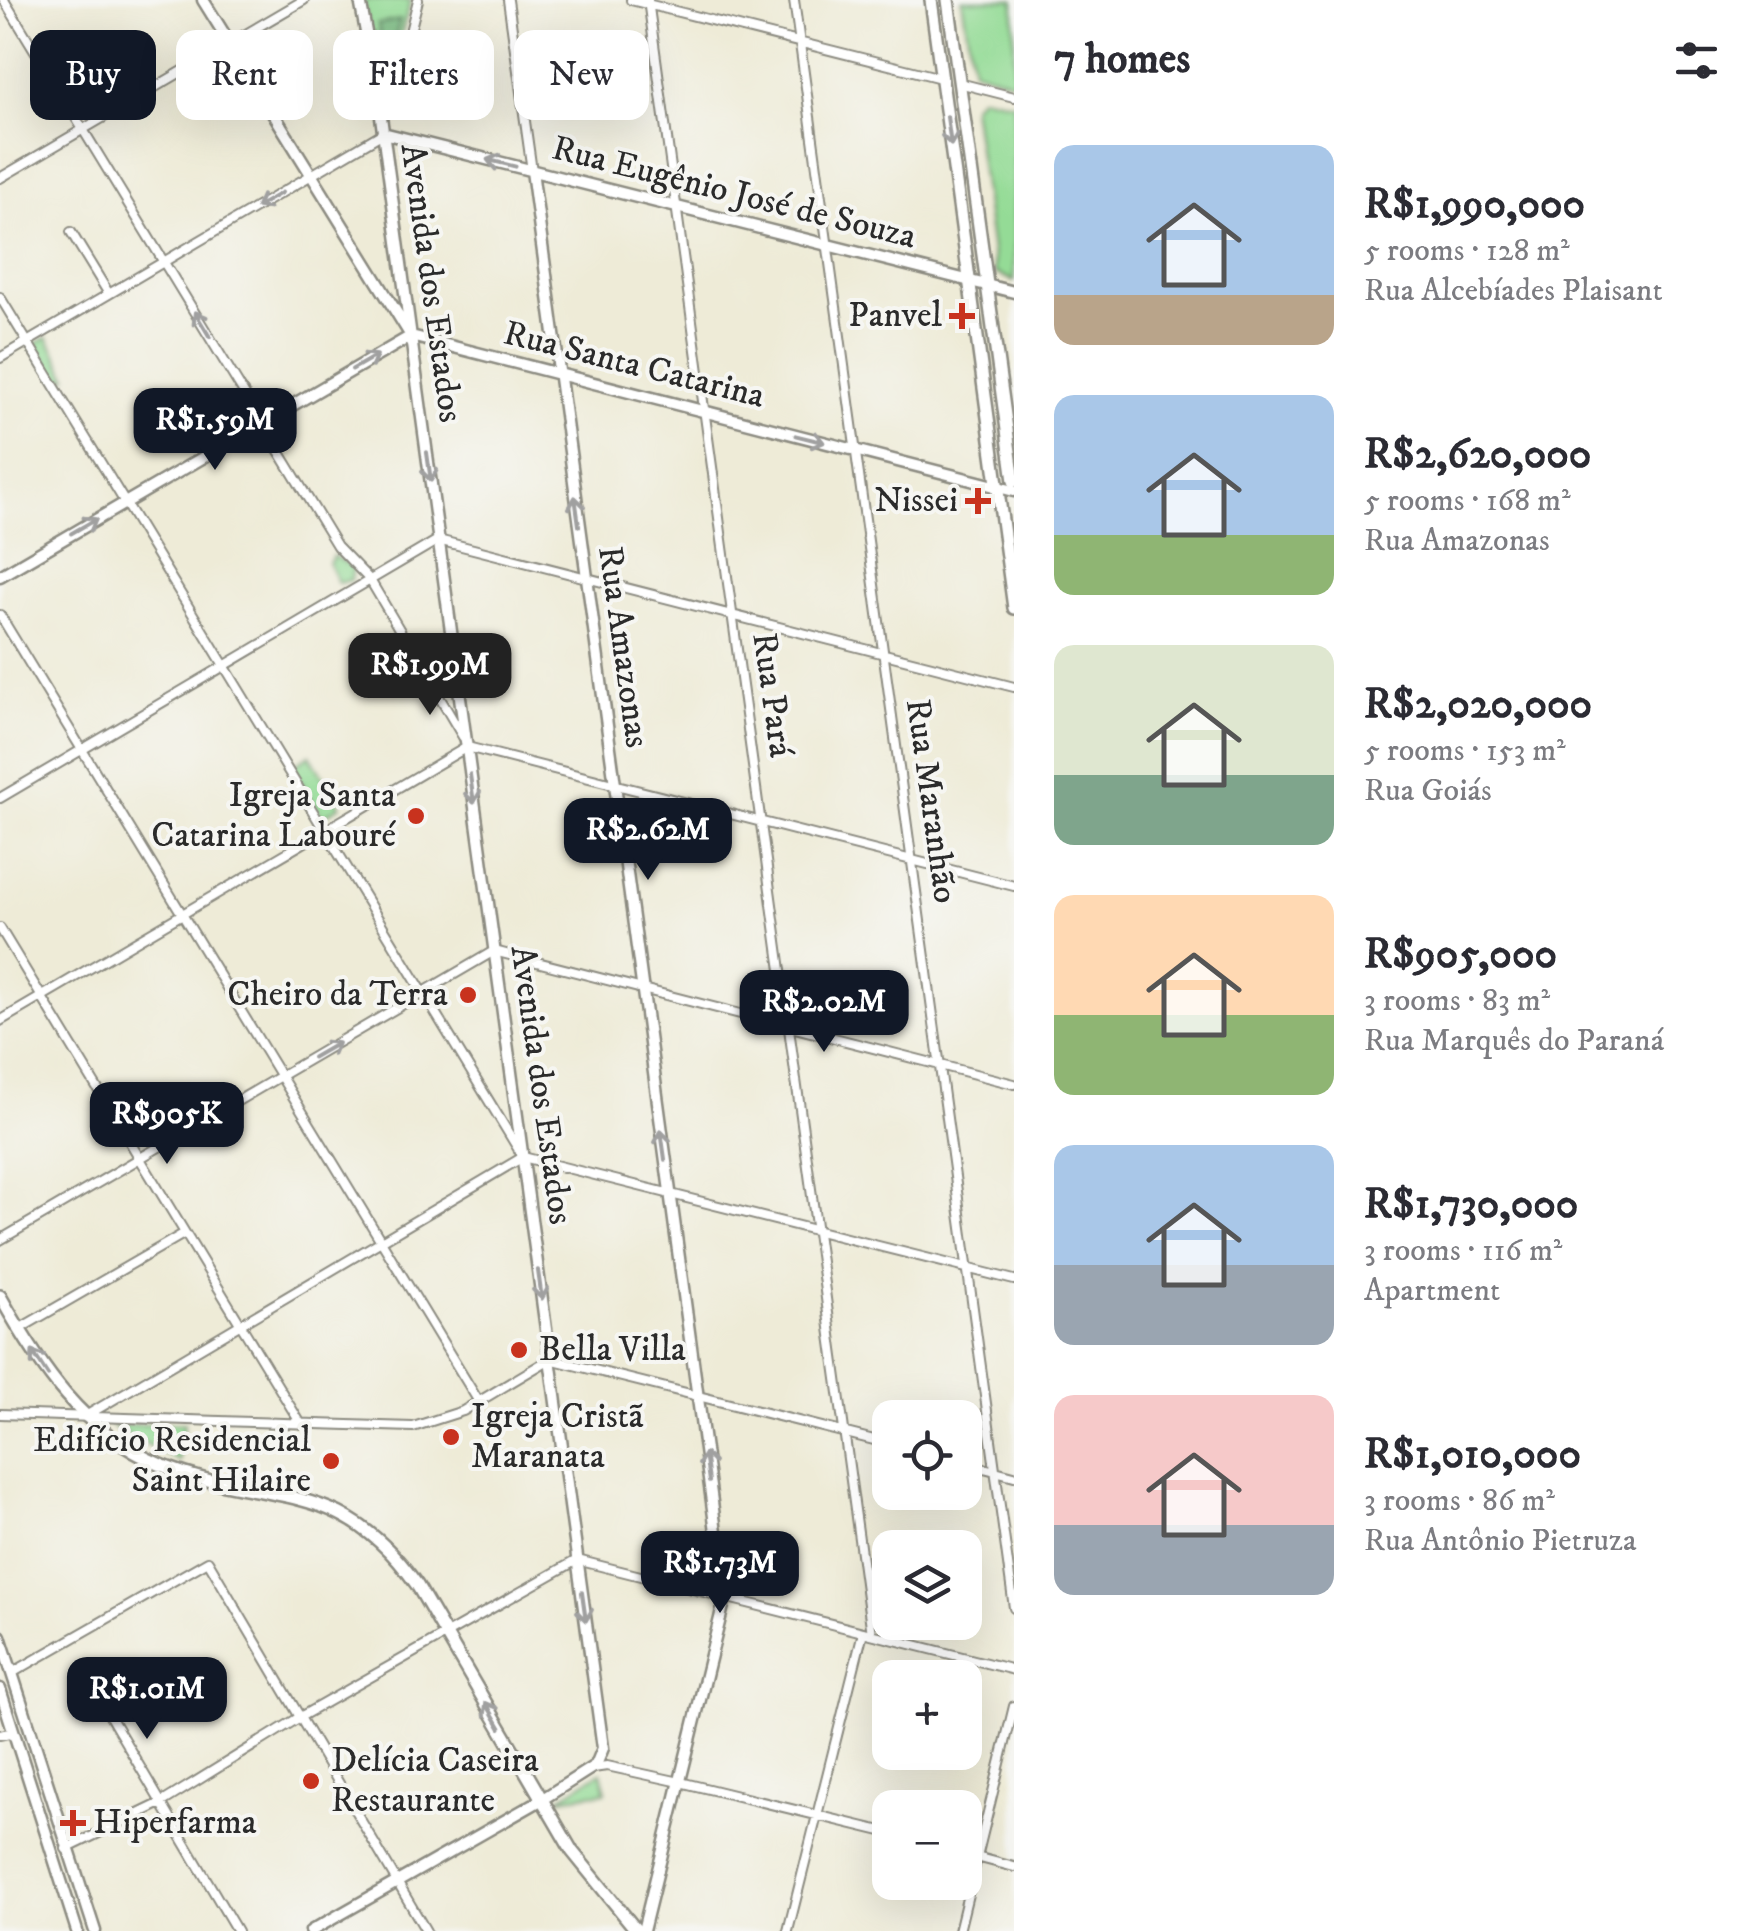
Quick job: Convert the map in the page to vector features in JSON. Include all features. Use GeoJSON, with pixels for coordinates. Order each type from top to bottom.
{"type":"FeatureCollection","features":[{"type":"Feature","properties":{"kind":"main road"},"geometry":{"type":"LineString","coordinates":[[931,0],[1014,608]]}},
{"type":"Feature","properties":{"kind":"main road"},"geometry":{"type":"LineString","coordinates":[[948,0],[1014,481]]}},
{"type":"Feature","properties":{"kind":"main road"},"geometry":{"type":"LineString","coordinates":[[983,384],[993,377],[1000,384]]}},
{"type":"Feature","properties":{"kind":"main road"},"geometry":{"type":"LineString","coordinates":[[0,1296],[49,1378],[84,1417],[161,1465],[297,1496],[346,1516],[391,1551],[446,1634],[588,1875],[640,1931]]}},
{"type":"Feature","properties":{"kind":"street"},"geometry":{"type":"LineString","coordinates":[[4,0],[338,546],[370,580],[466,744],[1014,886]]}},
{"type":"Feature","properties":{"kind":"street"},"geometry":{"type":"LineString","coordinates":[[203,0],[222,30]]}},
{"type":"Feature","properties":{"kind":"street"},"geometry":{"type":"LineString","coordinates":[[255,30],[304,0]]}},
{"type":"Feature","properties":{"kind":"street"},"geometry":{"type":"LineString","coordinates":[[360,0],[366,30]]}},
{"type":"Feature","properties":{"kind":"street","name":"Avenida dos Estados"},"geometry":{"type":"LineString","coordinates":[[410,30],[418,0]]}},
{"type":"Feature","properties":{"kind":"street","name":"Rua Amazonas"},"geometry":{"type":"LineString","coordinates":[[508,0],[725,1598]]}},
{"type":"Feature","properties":{"kind":"street"},"geometry":{"type":"LineString","coordinates":[[631,0],[941,78]]}},
{"type":"Feature","properties":{"kind":"street","name":"Rua Maranhão"},"geometry":{"type":"LineString","coordinates":[[794,0],[1014,1608]]}},
{"type":"Feature","properties":{"kind":"street","name":"Rua Pará"},"geometry":{"type":"LineString","coordinates":[[649,2],[845,1433],[868,1633],[788,1931]]}},
{"type":"Feature","properties":{"kind":"street"},"geometry":{"type":"LineString","coordinates":[[0,178],[176,76]]}},
{"type":"Feature","properties":{"kind":"street"},"geometry":{"type":"LineString","coordinates":[[959,83],[1014,97]]}},
{"type":"Feature","properties":{"kind":"street"},"geometry":{"type":"LineString","coordinates":[[0,576],[411,336],[276,120]]}},
{"type":"Feature","properties":{"kind":"street","name":"Avenida dos Estados"},"geometry":{"type":"LineString","coordinates":[[381,120],[603,1748],[592,1768]]}},
{"type":"Feature","properties":{"kind":"street"},"geometry":{"type":"LineString","coordinates":[[0,358],[383,133]]}},
{"type":"Feature","properties":{"kind":"street","name":"Rua Eugênio José de Souza"},"geometry":{"type":"LineString","coordinates":[[383,133],[1014,292]]}},
{"type":"Feature","properties":{"kind":"street"},"geometry":{"type":"LineString","coordinates":[[70,232],[108,294]]}},
{"type":"Feature","properties":{"kind":"street"},"geometry":{"type":"LineString","coordinates":[[0,297],[523,1158]]}},
{"type":"Feature","properties":{"kind":"street","name":"Rua Santa Catarina"},"geometry":{"type":"LineString","coordinates":[[411,336],[1014,492]]}},
{"type":"Feature","properties":{"kind":"street"},"geometry":{"type":"LineString","coordinates":[[0,798],[438,540],[1014,688]]}},
{"type":"Feature","properties":{"kind":"street"},"geometry":{"type":"LineString","coordinates":[[0,616],[479,1402]]}},
{"type":"Feature","properties":{"kind":"street"},"geometry":{"type":"LineString","coordinates":[[426,675],[442,682],[457,676]]}},
{"type":"Feature","properties":{"kind":"street"},"geometry":{"type":"LineString","coordinates":[[0,1021],[466,744]]}},
{"type":"Feature","properties":{"kind":"street"},"geometry":{"type":"LineString","coordinates":[[0,928],[301,1424]]}},
{"type":"Feature","properties":{"kind":"street"},"geometry":{"type":"LineString","coordinates":[[0,1240],[494,951],[1014,1084]]}},
{"type":"Feature","properties":{"kind":"street"},"geometry":{"type":"LineString","coordinates":[[84,1417],[523,1158],[1014,1280]]}},
{"type":"Feature","properties":{"kind":"street"},"geometry":{"type":"LineString","coordinates":[[19,1329],[185,1233]]}},
{"type":"Feature","properties":{"kind":"street"},"geometry":{"type":"LineString","coordinates":[[0,1414],[413,1427],[438,1422],[479,1402],[550,1360],[872,1440]]}},
{"type":"Feature","properties":{"kind":"street"},"geometry":{"type":"LineString","coordinates":[[982,1467],[1014,1476]]}},
{"type":"Feature","properties":{"kind":"street"},"geometry":{"type":"LineString","coordinates":[[66,1849],[161,1803],[300,1717],[578,1560],[1014,1670]]}},
{"type":"Feature","properties":{"kind":"street"},"geometry":{"type":"LineString","coordinates":[[12,1673],[208,1561],[426,1931]]}},
{"type":"Feature","properties":{"kind":"street"},"geometry":{"type":"LineString","coordinates":[[640,1931],[725,1598]]}},
{"type":"Feature","properties":{"kind":"street"},"geometry":{"type":"LineString","coordinates":[[0,1636],[94,1931]]}},
{"type":"Feature","properties":{"kind":"street"},"geometry":{"type":"LineString","coordinates":[[0,1689],[76,1931]]}},
{"type":"Feature","properties":{"kind":"street"},"geometry":{"type":"LineString","coordinates":[[101,1702],[237,1931]]}},
{"type":"Feature","properties":{"kind":"street"},"geometry":{"type":"LineString","coordinates":[[982,1837],[1014,1706]]}},
{"type":"Feature","properties":{"kind":"street"},"geometry":{"type":"LineString","coordinates":[[0,1736],[14,1732]]}},
{"type":"Feature","properties":{"kind":"street"},"geometry":{"type":"LineString","coordinates":[[311,1931],[592,1768],[607,1766],[818,1812],[872,1828]]}},
{"type":"Feature","properties":{"kind":"street"},"geometry":{"type":"LineString","coordinates":[[982,1859],[1014,1868]]}},
{"type":"Feature","properties":{"kind":"street"},"geometry":{"type":"LineString","coordinates":[[959,1931],[967,1900]]}},
{"type":"Feature","properties":{"kind":"green space"},"geometry":{"type":"Polygon","coordinates":[[[362,0],[411,0],[402,30],[370,30],[362,0]]]}},
{"type":"Feature","properties":{"kind":"green space"},"geometry":{"type":"Polygon","coordinates":[[[962,0],[1014,0],[1014,82],[973,69],[962,0]]]}},
{"type":"Feature","properties":{"kind":"green space"},"geometry":{"type":"Polygon","coordinates":[[[400,20],[397,30],[379,30],[378,24],[400,20]]]}},
{"type":"Feature","properties":{"kind":"green space"},"geometry":{"type":"Polygon","coordinates":[[[981,96],[1014,103],[1014,281],[995,273],[972,106],[981,96]]]}},
{"type":"Feature","properties":{"kind":"green space"},"geometry":{"type":"Polygon","coordinates":[[[47,337],[68,377],[58,380],[35,344],[47,337]]]}},
{"type":"Feature","properties":{"kind":"green space"},"geometry":{"type":"Polygon","coordinates":[[[333,556],[353,567],[351,580],[338,583],[329,564],[333,556]]]}},
{"type":"Feature","properties":{"kind":"green space"},"geometry":{"type":"Polygon","coordinates":[[[310,755],[340,806],[322,817],[292,766],[310,755]]]}},
{"type":"Feature","properties":{"kind":"green space"},"geometry":{"type":"Polygon","coordinates":[[[184,1423],[179,1461],[112,1426],[184,1423]]]}},
{"type":"Feature","properties":{"kind":"green space"},"geometry":{"type":"Polygon","coordinates":[[[601,1772],[606,1792],[559,1798],[601,1772]]]}},
{"type":"Feature","properties":{"kind":"place","name":"Panvel"},"geometry":{"type":"Point","coordinates":[962,316]}},
{"type":"Feature","properties":{"kind":"place","name":"Nissei"},"geometry":{"type":"Point","coordinates":[978,501]}},
{"type":"Feature","properties":{"kind":"place","name":"Igreja Santa Catarina Labouré"},"geometry":{"type":"Point","coordinates":[416,816]}},
{"type":"Feature","properties":{"kind":"place","name":"Cheiro da Terra"},"geometry":{"type":"Point","coordinates":[468,995]}},
{"type":"Feature","properties":{"kind":"place","name":"Bella Villa"},"geometry":{"type":"Point","coordinates":[519,1350]}},
{"type":"Feature","properties":{"kind":"place","name":"Igreja Cristã Maranata"},"geometry":{"type":"Point","coordinates":[451,1437]}},
{"type":"Feature","properties":{"kind":"place","name":"Edifício Residencial Saint Hilaire"},"geometry":{"type":"Point","coordinates":[331,1461]}},
{"type":"Feature","properties":{"kind":"place","name":"Delícia Caseira Restaurante"},"geometry":{"type":"Point","coordinates":[311,1781]}},
{"type":"Feature","properties":{"kind":"place","name":"Hiperfarma"},"geometry":{"type":"Point","coordinates":[73,1823]}}]}
